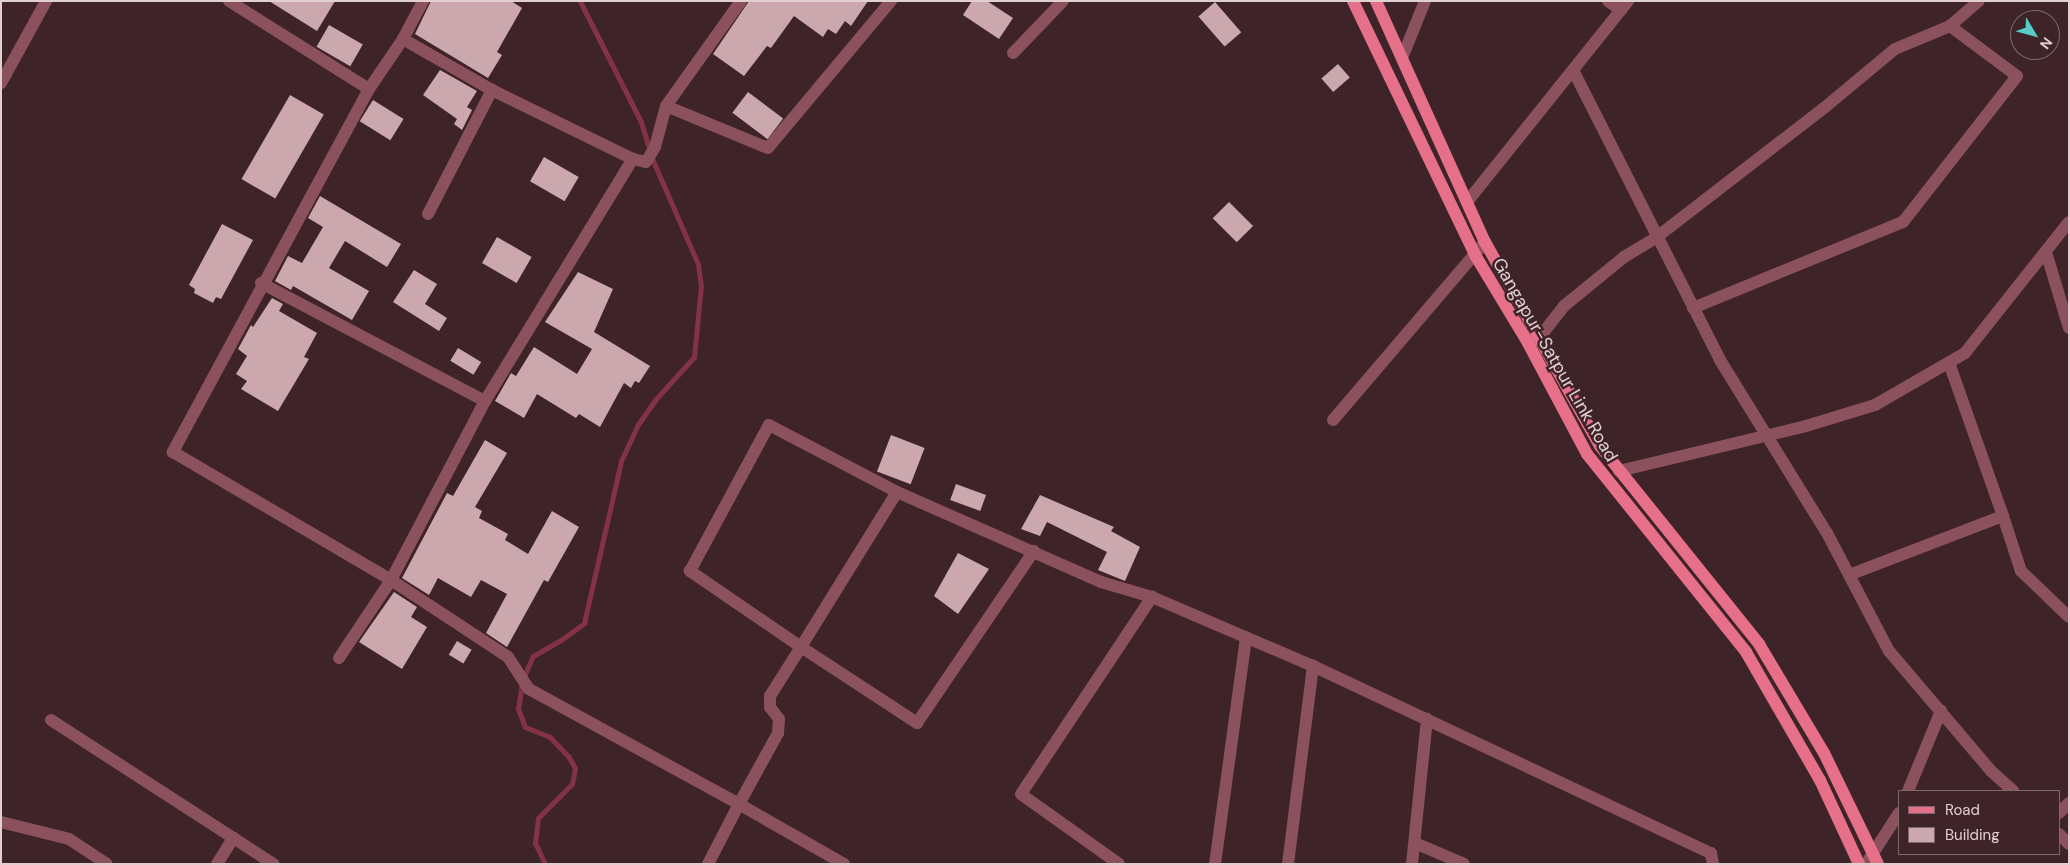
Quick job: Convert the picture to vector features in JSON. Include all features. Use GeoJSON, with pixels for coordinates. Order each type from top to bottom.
{"type":"FeatureCollection","features":[{"type":"Feature","properties":{"kind":"main road","name":"Gangapur-Satpur Link Road"},"geometry":{"type":"LineString","coordinates":[[1353,1],[1475,254],[1534,340],[1600,446],[1759,644],[1824,753],[1876,858]]}},
{"type":"Feature","properties":{"kind":"main road","name":"Gangapur-Satpur Link Road"},"geometry":{"type":"LineString","coordinates":[[1376,1],[1485,242],[1601,475],[1746,652],[1820,780],[1859,864]]}},
{"type":"Feature","properties":{"kind":"street"},"geometry":{"type":"LineString","coordinates":[[1,83],[46,1]]}},
{"type":"Feature","properties":{"kind":"street"},"geometry":{"type":"LineString","coordinates":[[229,1],[369,89]]}},
{"type":"Feature","properties":{"kind":"street"},"geometry":{"type":"LineString","coordinates":[[422,1],[403,39],[369,89],[261,283],[174,452],[391,580],[508,657],[529,690],[739,804],[844,864]]}},
{"type":"Feature","properties":{"kind":"street"},"geometry":{"type":"LineString","coordinates":[[403,39],[492,90],[633,159],[646,162],[655,147],[666,106],[741,1]]}},
{"type":"Feature","properties":{"kind":"street"},"geometry":{"type":"LineString","coordinates":[[666,106],[768,148],[891,1]]}},
{"type":"Feature","properties":{"kind":"street"},"geometry":{"type":"LineString","coordinates":[[1013,53],[1063,1]]}},
{"type":"Feature","properties":{"kind":"street"},"geometry":{"type":"LineString","coordinates":[[1402,58],[1425,1]]}},
{"type":"Feature","properties":{"kind":"street"},"geometry":{"type":"LineString","coordinates":[[1467,202],[1574,72],[1624,6],[1608,1]]}},
{"type":"Feature","properties":{"kind":"street"},"geometry":{"type":"LineString","coordinates":[[1534,340],[1564,306],[1624,257],[1657,237],[1824,108],[1895,49],[1950,26],[1979,1]]}},
{"type":"Feature","properties":{"kind":"street"},"geometry":{"type":"LineString","coordinates":[[1693,308],[1903,222],[2017,76],[1950,26]]}},
{"type":"Feature","properties":{"kind":"street"},"geometry":{"type":"LineString","coordinates":[[1574,72],[1693,308],[1764,435],[1827,533],[1889,651],[1941,712],[2012,790]]}},
{"type":"Feature","properties":{"kind":"street"},"geometry":{"type":"LineString","coordinates":[[428,214],[492,90]]}},
{"type":"Feature","properties":{"kind":"street"},"geometry":{"type":"LineString","coordinates":[[340,658],[391,580],[486,400],[633,159]]}},
{"type":"Feature","properties":{"kind":"street"},"geometry":{"type":"LineString","coordinates":[[1619,471],[1875,405],[1965,353],[2069,222]]}},
{"type":"Feature","properties":{"kind":"street"},"geometry":{"type":"LineString","coordinates":[[1333,420],[1485,242]]}},
{"type":"Feature","properties":{"kind":"street"},"geometry":{"type":"LineString","coordinates":[[2046,252],[2069,328]]}},
{"type":"Feature","properties":{"kind":"street"},"geometry":{"type":"LineString","coordinates":[[261,283],[486,400]]}},
{"type":"Feature","properties":{"kind":"street"},"geometry":{"type":"LineString","coordinates":[[1949,362],[2021,571],[2069,617]]}},
{"type":"Feature","properties":{"kind":"street"},"geometry":{"type":"LineString","coordinates":[[1034,551],[917,724],[690,571],[769,424],[897,492],[1034,551],[1102,582],[1152,597],[1246,637],[1427,719],[1711,852],[1713,864]]}},
{"type":"Feature","properties":{"kind":"street"},"geometry":{"type":"LineString","coordinates":[[708,864],[778,733],[779,719],[770,707],[770,696],[897,492]]}},
{"type":"Feature","properties":{"kind":"street"},"geometry":{"type":"LineString","coordinates":[[1849,575],[2003,516]]}},
{"type":"Feature","properties":{"kind":"street"},"geometry":{"type":"LineString","coordinates":[[1119,864],[1021,794],[1152,597]]}},
{"type":"Feature","properties":{"kind":"street"},"geometry":{"type":"LineString","coordinates":[[1215,864],[1246,637]]}},
{"type":"Feature","properties":{"kind":"street"},"geometry":{"type":"LineString","coordinates":[[1288,864],[1313,666]]}},
{"type":"Feature","properties":{"kind":"street"},"geometry":{"type":"LineString","coordinates":[[1908,790],[1941,712]]}},
{"type":"Feature","properties":{"kind":"street"},"geometry":{"type":"LineString","coordinates":[[1412,864],[1427,719]]}},
{"type":"Feature","properties":{"kind":"street"},"geometry":{"type":"LineString","coordinates":[[51,720],[274,864]]}},
{"type":"Feature","properties":{"kind":"street"},"geometry":{"type":"LineString","coordinates":[[2060,812],[2069,802]]}},
{"type":"Feature","properties":{"kind":"street"},"geometry":{"type":"LineString","coordinates":[[1866,864],[1876,858],[1898,815]]}},
{"type":"Feature","properties":{"kind":"street"},"geometry":{"type":"LineString","coordinates":[[1,822],[69,840],[107,864]]}},
{"type":"Feature","properties":{"kind":"street"},"geometry":{"type":"LineString","coordinates":[[2060,835],[2069,844]]}},
{"type":"Feature","properties":{"kind":"street"},"geometry":{"type":"LineString","coordinates":[[218,864],[233,838]]}},
{"type":"Feature","properties":{"kind":"street"},"geometry":{"type":"LineString","coordinates":[[1415,842],[1464,864]]}},
{"type":"Feature","properties":{"kind":"building"},"geometry":{"type":"Polygon","coordinates":[[[269,1],[335,1],[317,31],[269,1]]]}},
{"type":"Feature","properties":{"kind":"building"},"geometry":{"type":"Polygon","coordinates":[[[431,1],[511,1],[522,8],[497,52],[502,55],[488,78],[415,34],[431,1]]]}},
{"type":"Feature","properties":{"kind":"building"},"geometry":{"type":"Polygon","coordinates":[[[749,1],[868,1],[851,26],[845,21],[836,34],[828,29],[823,37],[794,16],[771,48],[767,46],[744,76],[713,54],[749,1]]]}},
{"type":"Feature","properties":{"kind":"building"},"geometry":{"type":"Polygon","coordinates":[[[972,1],[987,1],[1013,18],[999,39],[963,15],[972,1]]]}},
{"type":"Feature","properties":{"kind":"building"},"geometry":{"type":"Polygon","coordinates":[[[1215,2],[1241,32],[1225,47],[1198,16],[1215,2]]]}},
{"type":"Feature","properties":{"kind":"building"},"geometry":{"type":"Polygon","coordinates":[[[329,25],[363,44],[350,66],[316,47],[329,25]]]}},
{"type":"Feature","properties":{"kind":"building"},"geometry":{"type":"Polygon","coordinates":[[[1338,64],[1350,78],[1333,92],[1321,78],[1338,64]]]}},
{"type":"Feature","properties":{"kind":"building"},"geometry":{"type":"Polygon","coordinates":[[[440,70],[477,91],[467,107],[472,110],[462,130],[454,124],[457,119],[423,95],[440,70]]]}},
{"type":"Feature","properties":{"kind":"building"},"geometry":{"type":"Polygon","coordinates":[[[748,92],[783,118],[767,139],[732,113],[748,92]]]}},
{"type":"Feature","properties":{"kind":"building"},"geometry":{"type":"Polygon","coordinates":[[[290,95],[324,114],[275,199],[242,179],[290,95]]]}},
{"type":"Feature","properties":{"kind":"building"},"geometry":{"type":"Polygon","coordinates":[[[373,100],[404,119],[390,140],[360,121],[373,100]]]}},
{"type":"Feature","properties":{"kind":"building"},"geometry":{"type":"Polygon","coordinates":[[[544,157],[579,177],[565,201],[530,181],[544,157]]]}},
{"type":"Feature","properties":{"kind":"building"},"geometry":{"type":"Polygon","coordinates":[[[320,196],[401,244],[387,267],[345,241],[329,268],[369,291],[352,320],[293,286],[291,290],[275,281],[288,256],[302,263],[323,227],[308,218],[320,196]]]}},
{"type":"Feature","properties":{"kind":"building"},"geometry":{"type":"Polygon","coordinates":[[[1229,202],[1253,226],[1237,242],[1213,218],[1229,202]]]}},
{"type":"Feature","properties":{"kind":"building"},"geometry":{"type":"Polygon","coordinates":[[[222,224],[253,240],[221,299],[216,297],[213,303],[194,293],[195,289],[189,285],[222,224]]]}},
{"type":"Feature","properties":{"kind":"building"},"geometry":{"type":"Polygon","coordinates":[[[497,237],[532,257],[517,283],[482,263],[497,237]]]}},
{"type":"Feature","properties":{"kind":"building"},"geometry":{"type":"Polygon","coordinates":[[[414,270],[437,284],[425,304],[447,318],[439,331],[393,302],[414,270]]]}},
{"type":"Feature","properties":{"kind":"building"},"geometry":{"type":"Polygon","coordinates":[[[578,272],[613,289],[594,332],[650,366],[639,383],[635,381],[631,388],[624,383],[600,427],[579,414],[576,418],[537,394],[524,418],[495,401],[511,373],[516,376],[534,347],[577,374],[592,349],[545,322],[578,272]]]}},
{"type":"Feature","properties":{"kind":"building"},"geometry":{"type":"Polygon","coordinates":[[[272,298],[283,304],[279,311],[317,333],[304,357],[309,359],[278,411],[241,389],[247,381],[236,374],[247,356],[238,349],[251,325],[253,327],[272,298]]]}},
{"type":"Feature","properties":{"kind":"building"},"geometry":{"type":"Polygon","coordinates":[[[458,348],[481,362],[473,375],[450,361],[458,348]]]}},
{"type":"Feature","properties":{"kind":"building"},"geometry":{"type":"Polygon","coordinates":[[[891,435],[925,448],[911,484],[877,471],[891,435]]]}},
{"type":"Feature","properties":{"kind":"building"},"geometry":{"type":"Polygon","coordinates":[[[485,440],[507,453],[475,507],[482,511],[479,518],[508,534],[505,540],[528,554],[552,511],[579,527],[548,582],[544,580],[507,647],[486,633],[507,594],[481,580],[471,597],[438,578],[429,595],[402,578],[447,493],[453,496],[485,440]]]}},
{"type":"Feature","properties":{"kind":"building"},"geometry":{"type":"Polygon","coordinates":[[[956,484],[986,495],[980,511],[950,500],[956,484]]]}},
{"type":"Feature","properties":{"kind":"building"},"geometry":{"type":"Polygon","coordinates":[[[1040,495],[1114,527],[1111,531],[1140,547],[1125,581],[1098,570],[1107,552],[1047,522],[1040,536],[1021,529],[1040,495]]]}},
{"type":"Feature","properties":{"kind":"building"},"geometry":{"type":"Polygon","coordinates":[[[958,553],[989,569],[958,614],[934,596],[958,553]]]}},
{"type":"Feature","properties":{"kind":"building"},"geometry":{"type":"Polygon","coordinates":[[[394,592],[417,607],[411,617],[427,627],[402,669],[359,642],[394,592]]]}},
{"type":"Feature","properties":{"kind":"building"},"geometry":{"type":"Polygon","coordinates":[[[457,641],[472,650],[463,663],[449,655],[457,641]]]}},
{"type":"Feature","properties":{"kind":"waterway"},"geometry":{"type":"LineString","coordinates":[[545,864],[535,843],[538,818],[572,784],[575,768],[569,757],[550,737],[525,727],[518,709],[523,679],[533,656],[561,640],[584,623],[621,461],[637,426],[655,400],[694,357],[701,286],[698,264],[653,161],[641,122],[580,1]]}}]}
